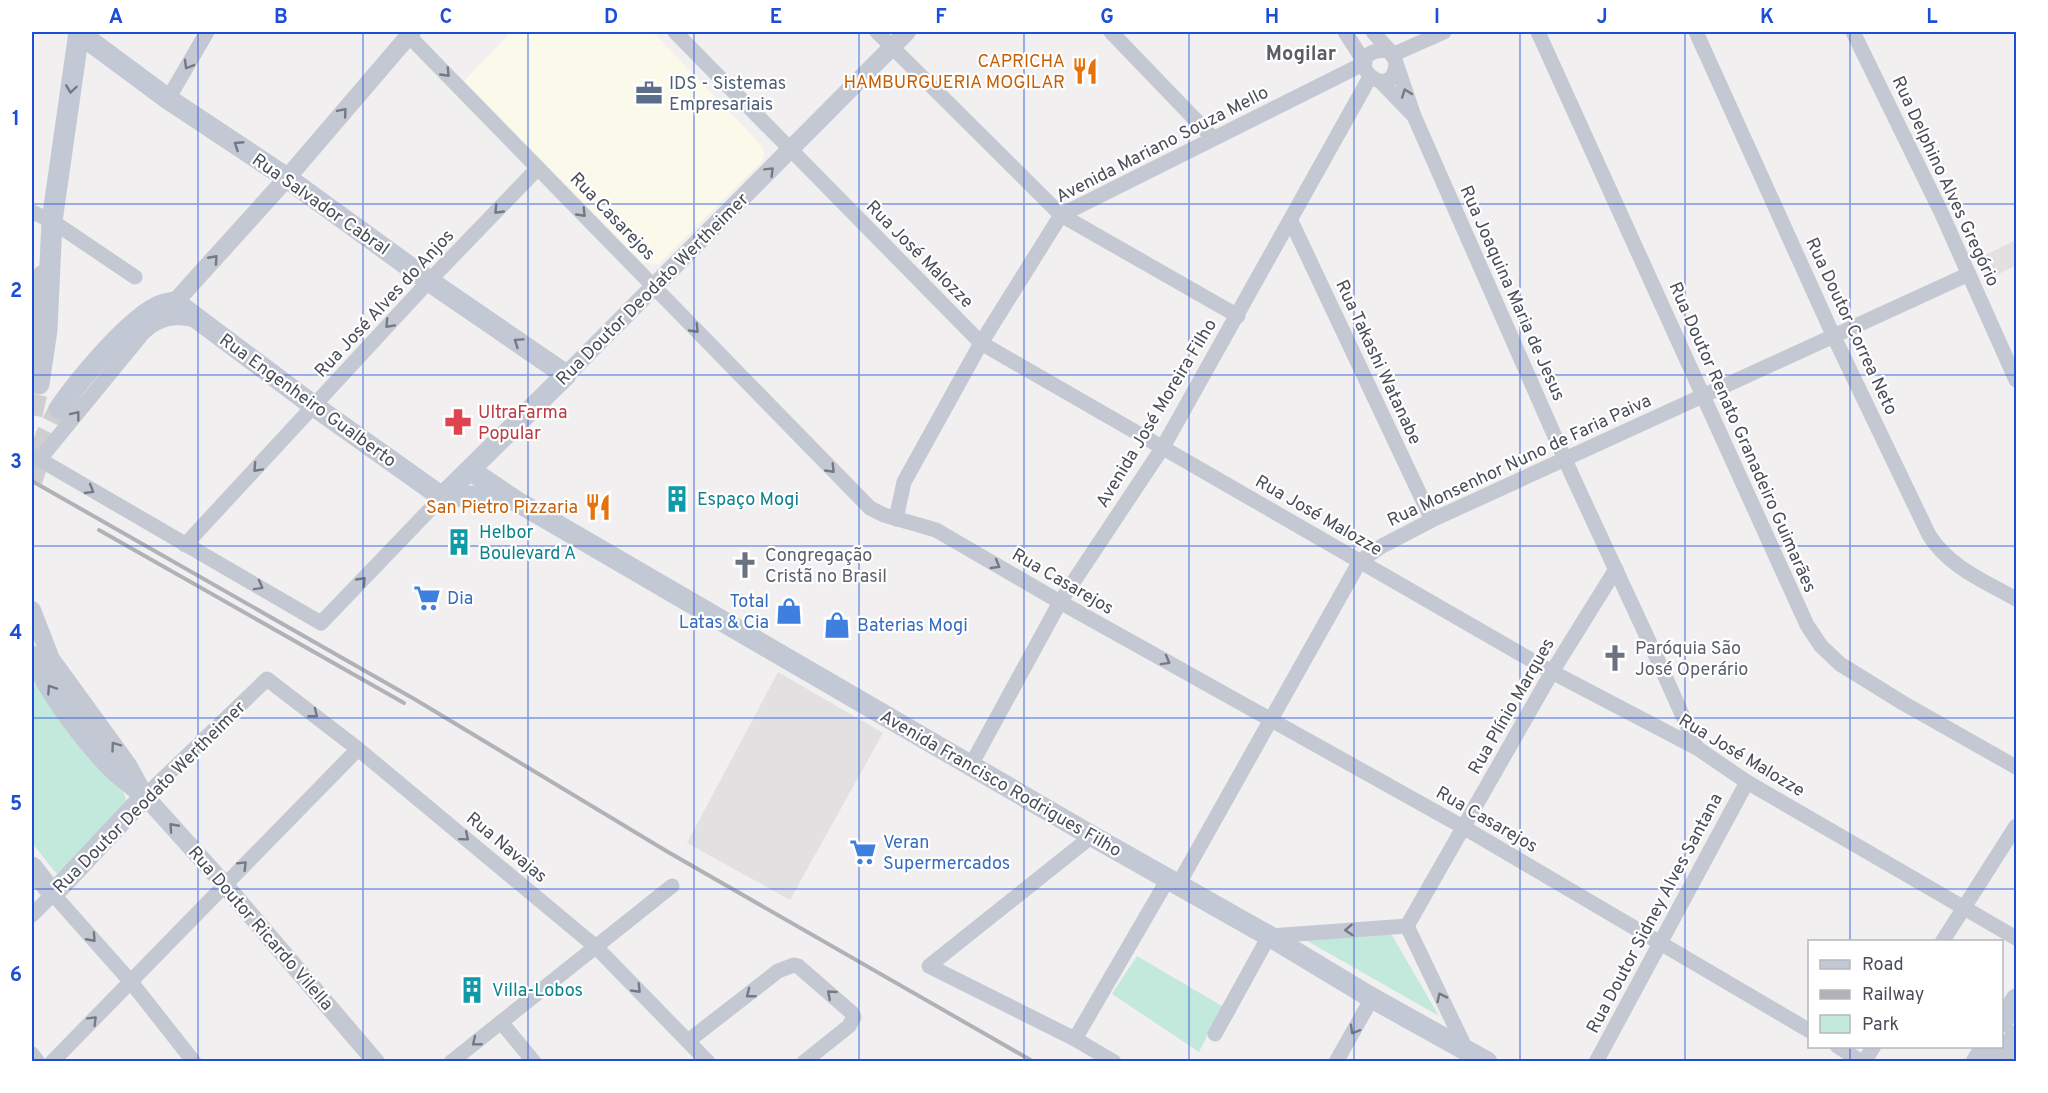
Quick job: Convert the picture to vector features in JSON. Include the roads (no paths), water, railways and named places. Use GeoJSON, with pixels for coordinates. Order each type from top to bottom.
{"type":"FeatureCollection","features":[{"type":"Feature","properties":{"kind":"main road","name":"Rua Salvador Cabral"},"geometry":{"type":"LineString","coordinates":[[79,32],[168,99],[287,178],[429,281],[566,375]]}},
{"type":"Feature","properties":{"kind":"main road"},"geometry":{"type":"LineString","coordinates":[[35,375],[44,356],[49,299],[51,225],[79,32]]}},
{"type":"Feature","properties":{"kind":"main road"},"geometry":{"type":"LineString","coordinates":[[59,410],[98,361],[140,319],[158,306],[175,302]]}},
{"type":"Feature","properties":{"kind":"main road","name":"Rua Engenheiro Gualberto"},"geometry":{"type":"LineString","coordinates":[[175,302],[314,406],[442,497]]}},
{"type":"Feature","properties":{"kind":"main road","name":"Rua Doutor Deodato Wertheimer"},"geometry":{"type":"LineString","coordinates":[[442,497],[566,375]]}},
{"type":"Feature","properties":{"kind":"main road","name":"Avenida Francisco Rodrigues Filho"},"geometry":{"type":"LineString","coordinates":[[470,470],[516,501],[1092,836],[1269,936],[1372,998],[1487,1062]]}},
{"type":"Feature","properties":{"kind":"main road","name":"Avenida Francisco Rodrigues Filho"},"geometry":{"type":"LineString","coordinates":[[442,497],[488,496],[516,501]]}},
{"type":"Feature","properties":{"kind":"main road"},"geometry":{"type":"LineString","coordinates":[[41,658],[62,705],[111,767],[146,796]]}},
{"type":"Feature","properties":{"kind":"main road","name":"Rua Doutor Deodato Wertheimer"},"geometry":{"type":"LineString","coordinates":[[53,894],[146,796]]}},
{"type":"Feature","properties":{"kind":"main road"},"geometry":{"type":"LineString","coordinates":[[32,867],[53,894]]}},
{"type":"Feature","properties":{"kind":"main road"},"geometry":{"type":"LineString","coordinates":[[2003,1019],[2016,999]]}},
{"type":"Feature","properties":{"kind":"main road"},"geometry":{"type":"LineString","coordinates":[[1999,1062],[2016,1035]]}},
{"type":"Feature","properties":{"kind":"main road"},"geometry":{"type":"LineString","coordinates":[[1976,1062],[1985,1048]]}},
{"type":"Feature","properties":{"kind":"street"},"geometry":{"type":"LineString","coordinates":[[168,99],[207,32]]}},
{"type":"Feature","properties":{"kind":"street","name":"Rua José Malozze"},"geometry":{"type":"LineString","coordinates":[[675,32],[981,343],[1552,672],[1696,748],[1747,782],[2016,938]]}},
{"type":"Feature","properties":{"kind":"street"},"geometry":{"type":"LineString","coordinates":[[877,32],[1061,215],[1238,316]]}},
{"type":"Feature","properties":{"kind":"street","name":"Rua Doutor Deodato Wertheimer"},"geometry":{"type":"LineString","coordinates":[[566,375],[907,32]]}},
{"type":"Feature","properties":{"kind":"street"},"geometry":{"type":"LineString","coordinates":[[1345,32],[1371,74],[1414,116]]}},
{"type":"Feature","properties":{"kind":"street"},"geometry":{"type":"LineString","coordinates":[[1371,74],[1389,78],[1393,75],[1392,57],[1373,32]]}},
{"type":"Feature","properties":{"kind":"street"},"geometry":{"type":"LineString","coordinates":[[1392,57],[1444,32]]}},
{"type":"Feature","properties":{"kind":"street","name":"Rua Doutor Renato Granadeiro Guimarães"},"geometry":{"type":"LineString","coordinates":[[1538,32],[1807,625],[1821,646],[1840,664],[2016,766]]}},
{"type":"Feature","properties":{"kind":"street","name":"Rua Doutor Correa Neto"},"geometry":{"type":"LineString","coordinates":[[1696,32],[1834,337],[1929,535],[1949,561],[2016,599]]}},
{"type":"Feature","properties":{"kind":"street","name":"Rua Delphino Alves Gregório"},"geometry":{"type":"LineString","coordinates":[[1853,32],[1969,274],[2016,380]]}},
{"type":"Feature","properties":{"kind":"street"},"geometry":{"type":"LineString","coordinates":[[175,302],[287,178],[408,33]]}},
{"type":"Feature","properties":{"kind":"street","name":"Rua Casarejos"},"geometry":{"type":"LineString","coordinates":[[408,33],[870,508],[896,519],[936,530],[1060,602],[1463,827],[1808,1029]]}},
{"type":"Feature","properties":{"kind":"street"},"geometry":{"type":"LineString","coordinates":[[1117,34],[1214,138]]}},
{"type":"Feature","properties":{"kind":"street","name":"Avenida Mariano Souza Mello"},"geometry":{"type":"LineString","coordinates":[[896,519],[904,482],[981,343],[1061,215],[1214,138],[1371,74],[1366,58],[1373,51],[1392,57]]}},
{"type":"Feature","properties":{"kind":"street","name":"Rua Joaquina Maria de Jesus"},"geometry":{"type":"LineString","coordinates":[[1392,57],[1414,116],[1564,459],[1696,748]]}},
{"type":"Feature","properties":{"kind":"street","name":"Avenida José Moreira Filho"},"geometry":{"type":"LineString","coordinates":[[971,765],[1060,602],[1163,447],[1371,74]]}},
{"type":"Feature","properties":{"kind":"street","name":"Rua José Alves do Anjos"},"geometry":{"type":"LineString","coordinates":[[185,545],[429,281],[538,168]]}},
{"type":"Feature","properties":{"kind":"street"},"geometry":{"type":"LineString","coordinates":[[32,212],[135,277]]}},
{"type":"Feature","properties":{"kind":"street","name":"Rua Takashi Watanabe"},"geometry":{"type":"LineString","coordinates":[[1291,221],[1432,520]]}},
{"type":"Feature","properties":{"kind":"street","name":"Rua Monsenhor Nuno de Faria Paiva"},"geometry":{"type":"LineString","coordinates":[[1075,1039],[1272,720],[1360,561],[1382,546],[1432,520],[1969,274]]}},
{"type":"Feature","properties":{"kind":"street"},"geometry":{"type":"LineString","coordinates":[[185,545],[35,458],[150,327],[171,317],[199,321]]}},
{"type":"Feature","properties":{"kind":"street","name":"Rua Doutor Deodato Wertheimer"},"geometry":{"type":"LineString","coordinates":[[185,545],[321,623],[442,497]]}},
{"type":"Feature","properties":{"kind":"street","name":"Rua Plínio Marques"},"geometry":{"type":"LineString","coordinates":[[1407,926],[1552,672],[1616,569]]}},
{"type":"Feature","properties":{"kind":"street"},"geometry":{"type":"LineString","coordinates":[[32,610],[41,658]]}},
{"type":"Feature","properties":{"kind":"street","name":"Rua Doutor Deodato Wertheimer"},"geometry":{"type":"LineString","coordinates":[[146,796],[267,679]]}},
{"type":"Feature","properties":{"kind":"street","name":"Rua Navajas"},"geometry":{"type":"LineString","coordinates":[[267,679],[358,749],[596,947],[708,1062]]}},
{"type":"Feature","properties":{"kind":"street"},"geometry":{"type":"LineString","coordinates":[[52,1062],[358,749]]}},
{"type":"Feature","properties":{"kind":"street","name":"Rua Doutor Sidney Alves Santana"},"geometry":{"type":"LineString","coordinates":[[1596,1062],[1747,782]]}},
{"type":"Feature","properties":{"kind":"street","name":"Rua Doutor Ricardo Vilella"},"geometry":{"type":"LineString","coordinates":[[146,796],[375,1062]]}},
{"type":"Feature","properties":{"kind":"street"},"geometry":{"type":"LineString","coordinates":[[1943,940],[2016,825]]}},
{"type":"Feature","properties":{"kind":"street"},"geometry":{"type":"LineString","coordinates":[[1092,836],[929,966],[1075,1039],[1114,1062]]}},
{"type":"Feature","properties":{"kind":"street"},"geometry":{"type":"LineString","coordinates":[[451,1062],[672,886]]}},
{"type":"Feature","properties":{"kind":"street"},"geometry":{"type":"LineString","coordinates":[[53,894],[131,982],[194,1062]]}},
{"type":"Feature","properties":{"kind":"street","name":"Rua Doutor Deodato Wertheimer"},"geometry":{"type":"LineString","coordinates":[[32,915],[53,894]]}},
{"type":"Feature","properties":{"kind":"street"},"geometry":{"type":"LineString","coordinates":[[1215,1034],[1269,936],[1407,926],[1466,1049]]}},
{"type":"Feature","properties":{"kind":"street"},"geometry":{"type":"LineString","coordinates":[[688,1041],[778,971],[794,964],[852,1013],[853,1021],[804,1062]]}},
{"type":"Feature","properties":{"kind":"street"},"geometry":{"type":"LineString","coordinates":[[1336,1062],[1372,998]]}},
{"type":"Feature","properties":{"kind":"street"},"geometry":{"type":"LineString","coordinates":[[501,1022],[534,1062]]}},
{"type":"Feature","properties":{"kind":"street"},"geometry":{"type":"LineString","coordinates":[[1839,1048],[1863,1062],[1873,1048]]}},
{"type":"Feature","properties":{"kind":"street"},"geometry":{"type":"LineString","coordinates":[[32,1054],[38,1062]]}},
{"type":"Feature","properties":{"kind":"tunnel"},"geometry":{"type":"LineString","coordinates":[[32,415],[39,384]]}},
{"type":"Feature","properties":{"kind":"tunnel"},"geometry":{"type":"LineString","coordinates":[[32,481],[46,435],[59,409]]}},
{"type":"Feature","properties":{"kind":"railway"},"geometry":{"type":"LineString","coordinates":[[32,481],[416,700],[668,852],[1034,1062]]}},
{"type":"Feature","properties":{"kind":"railway"},"geometry":{"type":"LineString","coordinates":[[99,530],[404,703]]}},
{"type":"Feature","properties":{"kind":"place","name":"CAPRICHA HAMBURGUERIA MOGILAR"},"geometry":{"type":"Point","coordinates":[1085,71]}},
{"type":"Feature","properties":{"kind":"place","name":"IDS - Sistemas Empresariais"},"geometry":{"type":"Point","coordinates":[649,93]}},
{"type":"Feature","properties":{"kind":"place","name":"UltraFarma Popular"},"geometry":{"type":"Point","coordinates":[458,422]}},
{"type":"Feature","properties":{"kind":"place","name":"Espaço Mogi"},"geometry":{"type":"Point","coordinates":[677,499]}},
{"type":"Feature","properties":{"kind":"place","name":"San Pietro Pizzaria"},"geometry":{"type":"Point","coordinates":[598,507]}},
{"type":"Feature","properties":{"kind":"place","name":"Helbor Boulevard A"},"geometry":{"type":"Point","coordinates":[459,542]}},
{"type":"Feature","properties":{"kind":"place","name":"Congregação Cristã no Brasil"},"geometry":{"type":"Point","coordinates":[745,565]}},
{"type":"Feature","properties":{"kind":"place","name":"Dia"},"geometry":{"type":"Point","coordinates":[427,598]}},
{"type":"Feature","properties":{"kind":"place","name":"Total Latas & Cia"},"geometry":{"type":"Point","coordinates":[789,611]}},
{"type":"Feature","properties":{"kind":"place","name":"Baterias Mogi"},"geometry":{"type":"Point","coordinates":[837,625]}},
{"type":"Feature","properties":{"kind":"place","name":"Paróquia São José Operário"},"geometry":{"type":"Point","coordinates":[1615,658]}},
{"type":"Feature","properties":{"kind":"place","name":"Veran Supermercados"},"geometry":{"type":"Point","coordinates":[863,852]}},
{"type":"Feature","properties":{"kind":"place","name":"Villa-Lobos"},"geometry":{"type":"Point","coordinates":[472,990]}},
{"type":"Feature","properties":{"kind":"district","name":"Mogilar"},"geometry":{"type":"Point","coordinates":[1301,53]}}]}
